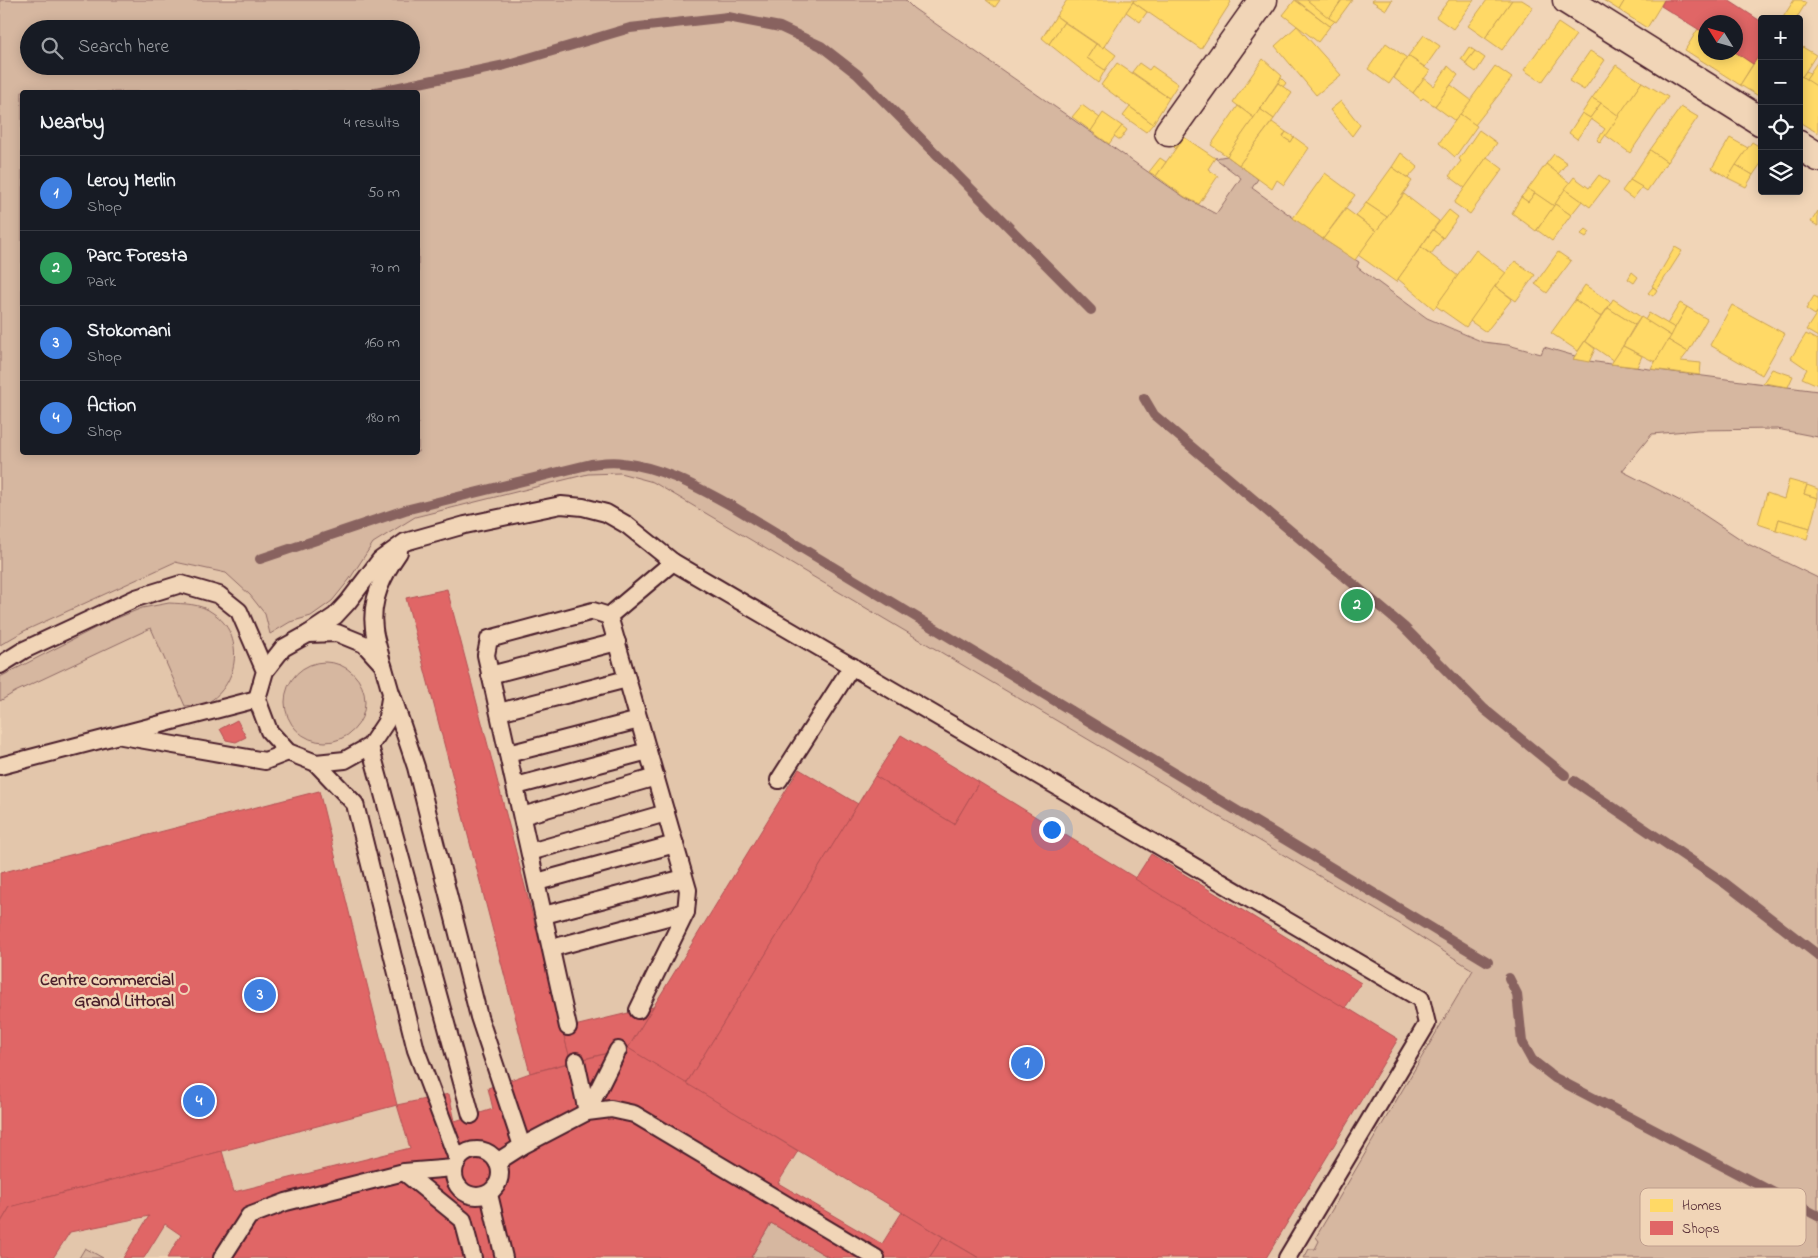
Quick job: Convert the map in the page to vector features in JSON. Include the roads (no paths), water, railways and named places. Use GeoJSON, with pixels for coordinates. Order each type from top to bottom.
{"type":"FeatureCollection","features":[{"type":"Feature","properties":{"kind":"street"},"geometry":{"type":"LineString","coordinates":[[1567,0],[1758,119]]}},
{"type":"Feature","properties":{"kind":"street"},"geometry":{"type":"LineString","coordinates":[[1169,132],[1259,1]]}},
{"type":"Feature","properties":{"kind":"street"},"geometry":{"type":"LineString","coordinates":[[1803,148],[1818,157]]}},
{"type":"Feature","properties":{"kind":"lane"},"geometry":{"type":"LineString","coordinates":[[391,693],[386,722],[370,746],[345,760],[316,762],[288,752],[269,731],[257,699],[265,671],[283,648],[335,616],[380,560],[405,542],[465,524],[562,505],[584,507],[606,513],[627,525],[673,562],[1422,999],[1427,1024],[1287,1258]]}},
{"type":"Feature","properties":{"kind":"lane"},"geometry":{"type":"LineString","coordinates":[[405,542],[385,572],[374,602],[374,628],[391,693],[416,767],[479,1017],[522,1146]]}},
{"type":"Feature","properties":{"kind":"lane"},"geometry":{"type":"LineString","coordinates":[[609,616],[673,562]]}},
{"type":"Feature","properties":{"kind":"lane"},"geometry":{"type":"LineString","coordinates":[[0,664],[24,650],[136,598],[181,584],[219,596],[239,611],[265,671]]}},
{"type":"Feature","properties":{"kind":"lane"},"geometry":{"type":"LineString","coordinates":[[568,1027],[486,655],[489,639],[593,611],[609,616]]}},
{"type":"Feature","properties":{"kind":"lane"},"geometry":{"type":"LineString","coordinates":[[609,616],[688,890],[686,912],[638,1010]]}},
{"type":"Feature","properties":{"kind":"lane"},"geometry":{"type":"LineString","coordinates":[[308,634],[337,633],[364,644],[383,666]]}},
{"type":"Feature","properties":{"kind":"lane"},"geometry":{"type":"LineString","coordinates":[[490,675],[617,642]]}},
{"type":"Feature","properties":{"kind":"lane"},"geometry":{"type":"LineString","coordinates":[[779,780],[852,666]]}},
{"type":"Feature","properties":{"kind":"lane"},"geometry":{"type":"LineString","coordinates":[[499,712],[627,679]]}},
{"type":"Feature","properties":{"kind":"lane"},"geometry":{"type":"LineString","coordinates":[[0,766],[257,699]]}},
{"type":"Feature","properties":{"kind":"lane"},"geometry":{"type":"LineString","coordinates":[[508,754],[639,720]]}},
{"type":"Feature","properties":{"kind":"lane"},"geometry":{"type":"LineString","coordinates":[[116,735],[265,761],[288,752]]}},
{"type":"Feature","properties":{"kind":"lane"},"geometry":{"type":"LineString","coordinates":[[370,746],[471,1115]]}},
{"type":"Feature","properties":{"kind":"lane"},"geometry":{"type":"LineString","coordinates":[[516,786],[648,751]]}},
{"type":"Feature","properties":{"kind":"lane"},"geometry":{"type":"LineString","coordinates":[[222,1258],[249,1216],[286,1202],[404,1172],[456,1164],[470,1151],[479,1151],[493,1156],[497,1162],[500,1176],[494,1189],[481,1195],[467,1195],[456,1183],[456,1164],[416,1050],[354,804],[316,762]]}},
{"type":"Feature","properties":{"kind":"lane"},"geometry":{"type":"LineString","coordinates":[[522,816],[656,777]]}},
{"type":"Feature","properties":{"kind":"lane"},"geometry":{"type":"LineString","coordinates":[[530,852],[666,814]]}},
{"type":"Feature","properties":{"kind":"lane"},"geometry":{"type":"LineString","coordinates":[[537,882],[675,844]]}},
{"type":"Feature","properties":{"kind":"lane"},"geometry":{"type":"LineString","coordinates":[[544,915],[684,878]]}},
{"type":"Feature","properties":{"kind":"lane"},"geometry":{"type":"LineString","coordinates":[[552,948],[686,912]]}},
{"type":"Feature","properties":{"kind":"lane"},"geometry":{"type":"LineString","coordinates":[[587,1112],[618,1050]]}},
{"type":"Feature","properties":{"kind":"lane"},"geometry":{"type":"LineString","coordinates":[[576,1061],[587,1112]]}},
{"type":"Feature","properties":{"kind":"lane"},"geometry":{"type":"LineString","coordinates":[[497,1162],[522,1146],[587,1112],[611,1109],[634,1114],[876,1258]]}},
{"type":"Feature","properties":{"kind":"lane"},"geometry":{"type":"LineString","coordinates":[[404,1172],[463,1220],[473,1258]]}},
{"type":"Feature","properties":{"kind":"lane"},"geometry":{"type":"LineString","coordinates":[[463,1220],[481,1195]]}},
{"type":"Feature","properties":{"kind":"lane"},"geometry":{"type":"LineString","coordinates":[[481,1195],[504,1258]]}},
{"type":"Feature","properties":{"kind":"waterway"},"geometry":{"type":"LineString","coordinates":[[386,90],[505,65],[630,28],[728,17],[780,27],[821,46],[857,74],[1091,310]]}},
{"type":"Feature","properties":{"kind":"waterway"},"geometry":{"type":"LineString","coordinates":[[1144,398],[1154,415],[1404,627],[1484,709],[1565,775]]}},
{"type":"Feature","properties":{"kind":"waterway"},"geometry":{"type":"LineString","coordinates":[[260,559],[405,510],[591,464],[618,462],[665,473],[732,506],[1488,962]]}},
{"type":"Feature","properties":{"kind":"waterway"},"geometry":{"type":"LineString","coordinates":[[1574,781],[1726,884],[1818,955]]}},
{"type":"Feature","properties":{"kind":"waterway"},"geometry":{"type":"LineString","coordinates":[[1509,978],[1517,994],[1522,1042],[1532,1060],[1555,1078],[1765,1188]]}},
{"type":"Feature","properties":{"kind":"waterway"},"geometry":{"type":"LineString","coordinates":[[1806,1210],[1818,1216]]}},
{"type":"Feature","properties":{"kind":"place","name":"Parc Foresta"},"geometry":{"type":"Point","coordinates":[1357,605]}},
{"type":"Feature","properties":{"kind":"place","name":"Centre commercial Grand Littoral"},"geometry":{"type":"Point","coordinates":[184,989]}},
{"type":"Feature","properties":{"kind":"place","name":"Stokomani"},"geometry":{"type":"Point","coordinates":[260,995]}},
{"type":"Feature","properties":{"kind":"place","name":"Leroy Merlin"},"geometry":{"type":"Point","coordinates":[1027,1063]}},
{"type":"Feature","properties":{"kind":"place","name":"Action"},"geometry":{"type":"Point","coordinates":[199,1101]}}]}
